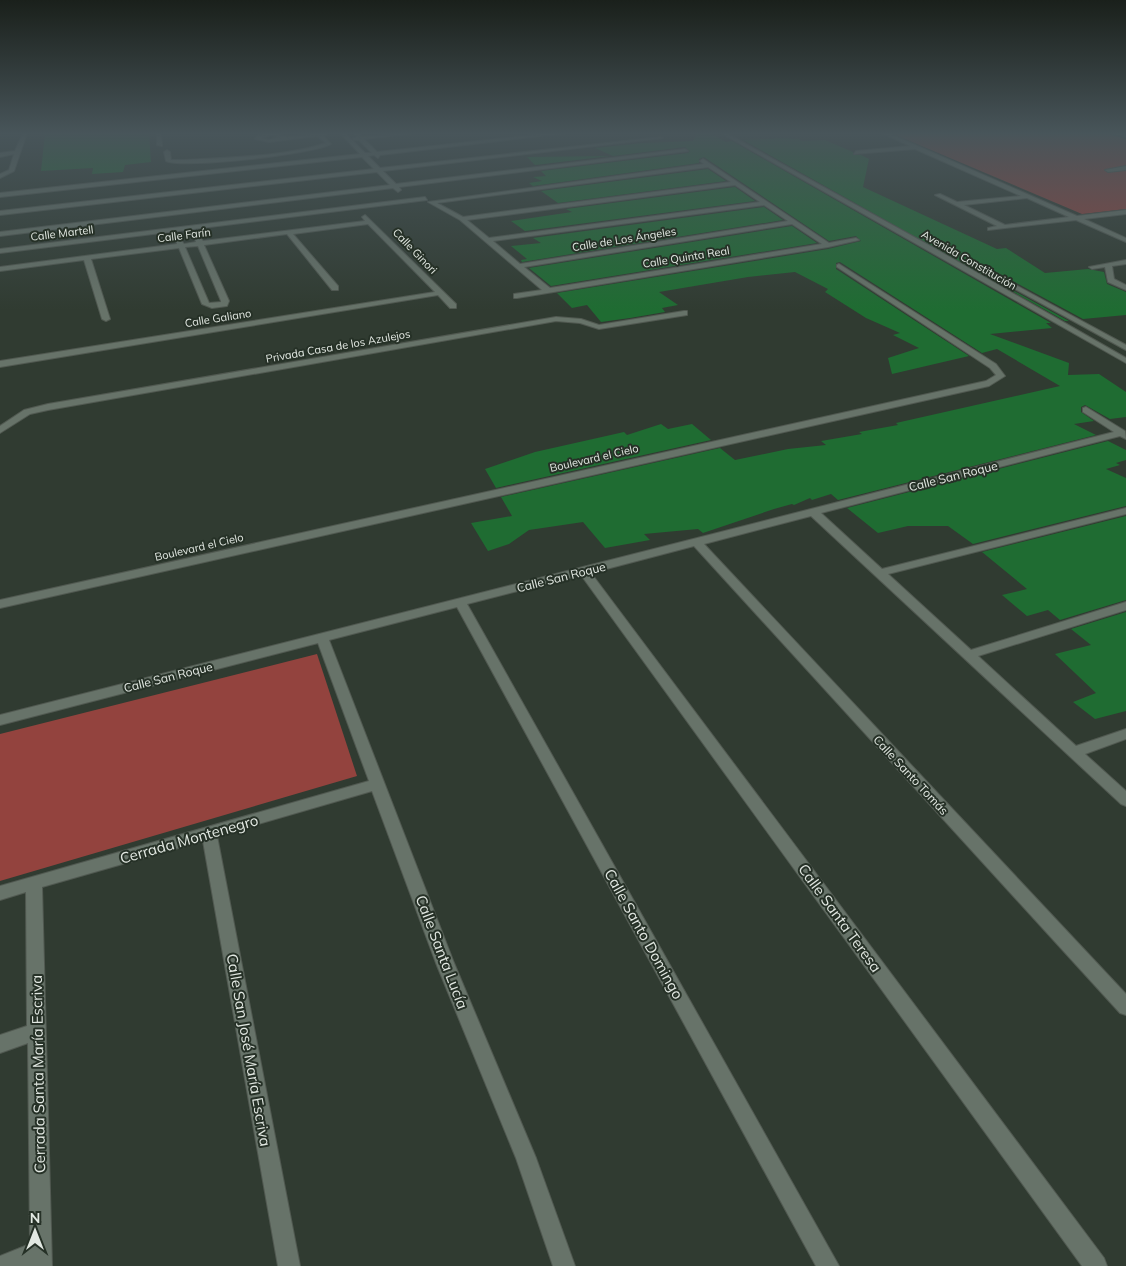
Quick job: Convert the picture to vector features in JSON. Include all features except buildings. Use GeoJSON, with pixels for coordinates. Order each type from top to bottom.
{"type":"FeatureCollection","features":[{"type":"Feature","properties":{"kind":"street"},"geometry":{"type":"LineString","coordinates":[[0,195],[26,192]]}},
{"type":"Feature","properties":{"kind":"street"},"geometry":{"type":"LineString","coordinates":[[0,213],[183,192]]}},
{"type":"Feature","properties":{"kind":"street"},"geometry":{"type":"LineString","coordinates":[[0,234],[343,192]]}},
{"type":"Feature","properties":{"kind":"street"},"geometry":{"type":"LineString","coordinates":[[400,192],[407,199]]}},
{"type":"Feature","properties":{"kind":"street","name":"Calle Martell"},"geometry":{"type":"LineString","coordinates":[[0,245],[483,192]]}},
{"type":"Feature","properties":{"kind":"street"},"geometry":{"type":"LineString","coordinates":[[462,219],[667,192]]}},
{"type":"Feature","properties":{"kind":"street"},"geometry":{"type":"LineString","coordinates":[[749,192],[828,245]]}},
{"type":"Feature","properties":{"kind":"street","name":"Avenida Constitución"},"geometry":{"type":"LineString","coordinates":[[829,192],[1126,361]]}},
{"type":"Feature","properties":{"kind":"street","name":"Avenida Constitución"},"geometry":{"type":"LineString","coordinates":[[843,192],[1126,348]]}},
{"type":"Feature","properties":{"kind":"street"},"geometry":{"type":"LineString","coordinates":[[1017,192],[1126,240]]}},
{"type":"Feature","properties":{"kind":"street"},"geometry":{"type":"LineString","coordinates":[[938,194],[1004,227]]}},
{"type":"Feature","properties":{"kind":"street"},"geometry":{"type":"LineString","coordinates":[[957,204],[1028,197]]}},
{"type":"Feature","properties":{"kind":"street"},"geometry":{"type":"LineString","coordinates":[[425,199],[462,219],[548,290]]}},
{"type":"Feature","properties":{"kind":"street"},"geometry":{"type":"LineString","coordinates":[[487,240],[764,203]]}},
{"type":"Feature","properties":{"kind":"street","name":"Calle Ginori"},"geometry":{"type":"LineString","coordinates":[[360,212],[453,306]]}},
{"type":"Feature","properties":{"kind":"street"},"geometry":{"type":"LineString","coordinates":[[990,229],[1126,212]]}},
{"type":"Feature","properties":{"kind":"street","name":"Calle Martell"},"geometry":{"type":"LineString","coordinates":[[0,251],[141,231],[173,230],[236,220]]}},
{"type":"Feature","properties":{"kind":"street","name":"Calle Farín"},"geometry":{"type":"LineString","coordinates":[[0,269],[370,222]]}},
{"type":"Feature","properties":{"kind":"street","name":"Calle de Los Ángeles"},"geometry":{"type":"LineString","coordinates":[[518,266],[792,222]]}},
{"type":"Feature","properties":{"kind":"street"},"geometry":{"type":"LineString","coordinates":[[173,230],[182,245],[208,306],[224,304],[225,301],[193,227]]}},
{"type":"Feature","properties":{"kind":"street"},"geometry":{"type":"LineString","coordinates":[[288,232],[335,288]]}},
{"type":"Feature","properties":{"kind":"street","name":"Calle Quinta Real"},"geometry":{"type":"LineString","coordinates":[[517,296],[856,240]]}},
{"type":"Feature","properties":{"kind":"street"},"geometry":{"type":"LineString","coordinates":[[932,249],[944,248]]}},
{"type":"Feature","properties":{"kind":"street"},"geometry":{"type":"LineString","coordinates":[[87,258],[106,319]]}},
{"type":"Feature","properties":{"kind":"street"},"geometry":{"type":"LineString","coordinates":[[1092,267],[1126,262]]}},
{"type":"Feature","properties":{"kind":"street"},"geometry":{"type":"LineString","coordinates":[[1108,265],[1111,280],[1126,288]]}},
{"type":"Feature","properties":{"kind":"street","name":"Boulevard el Cielo"},"geometry":{"type":"LineString","coordinates":[[0,604],[979,385],[1001,376],[993,366],[839,266]]}},
{"type":"Feature","properties":{"kind":"street"},"geometry":{"type":"LineString","coordinates":[[194,275],[213,272]]}},
{"type":"Feature","properties":{"kind":"street","name":"Calle Galiano"},"geometry":{"type":"LineString","coordinates":[[0,364],[440,294]]}},
{"type":"Feature","properties":{"kind":"street","name":"Privada Casa de los Azulejos"},"geometry":{"type":"LineString","coordinates":[[0,430],[27,412],[48,407],[546,321],[581,321],[599,327],[684,313]]}},
{"type":"Feature","properties":{"kind":"street"},"geometry":{"type":"LineString","coordinates":[[1086,410],[1124,434]]}},
{"type":"Feature","properties":{"kind":"street","name":"Calle San Roque"},"geometry":{"type":"LineString","coordinates":[[0,720],[1124,434]]}},
{"type":"Feature","properties":{"kind":"street"},"geometry":{"type":"LineString","coordinates":[[879,573],[1126,511]]}},
{"type":"Feature","properties":{"kind":"street"},"geometry":{"type":"LineString","coordinates":[[813,512],[1126,800]]}},
{"type":"Feature","properties":{"kind":"street","name":"Calle Santo Tomás"},"geometry":{"type":"LineString","coordinates":[[696,542],[1126,1007]]}},
{"type":"Feature","properties":{"kind":"street","name":"Calle Santa Teresa"},"geometry":{"type":"LineString","coordinates":[[584,571],[1096,1266]]}},
{"type":"Feature","properties":{"kind":"street","name":"Calle Santo Domingo"},"geometry":{"type":"LineString","coordinates":[[460,602],[828,1266]]}},
{"type":"Feature","properties":{"kind":"street"},"geometry":{"type":"LineString","coordinates":[[968,655],[1126,606]]}},
{"type":"Feature","properties":{"kind":"street","name":"Calle Santa Lucía"},"geometry":{"type":"LineString","coordinates":[[322,638],[445,964],[526,1158],[564,1266]]}},
{"type":"Feature","properties":{"kind":"street"},"geometry":{"type":"LineString","coordinates":[[1074,752],[1126,734]]}},
{"type":"Feature","properties":{"kind":"street","name":"Cerrada Montenegro"},"geometry":{"type":"LineString","coordinates":[[0,893],[377,784]]}},
{"type":"Feature","properties":{"kind":"street","name":"Calle San José María Escriva"},"geometry":{"type":"LineString","coordinates":[[209,833],[289,1266]]}},
{"type":"Feature","properties":{"kind":"street","name":"Cerrada Santa María Escriva"},"geometry":{"type":"LineString","coordinates":[[34,882],[41,1258]]}},
{"type":"Feature","properties":{"kind":"street"},"geometry":{"type":"LineString","coordinates":[[0,1044],[37,1031]]}},
{"type":"Feature","properties":{"kind":"street"},"geometry":{"type":"LineString","coordinates":[[2,1266],[41,1258]]}},
{"type":"Feature","properties":{"kind":"shaded area"},"geometry":{"type":"Polygon","coordinates":[[[1030,192],[1126,192],[1126,209],[1082,214],[1030,192]]]}},
{"type":"Feature","properties":{"kind":"shaded area"},"geometry":{"type":"Polygon","coordinates":[[[317,654],[357,776],[0,881],[0,734],[317,654]]]}}]}
